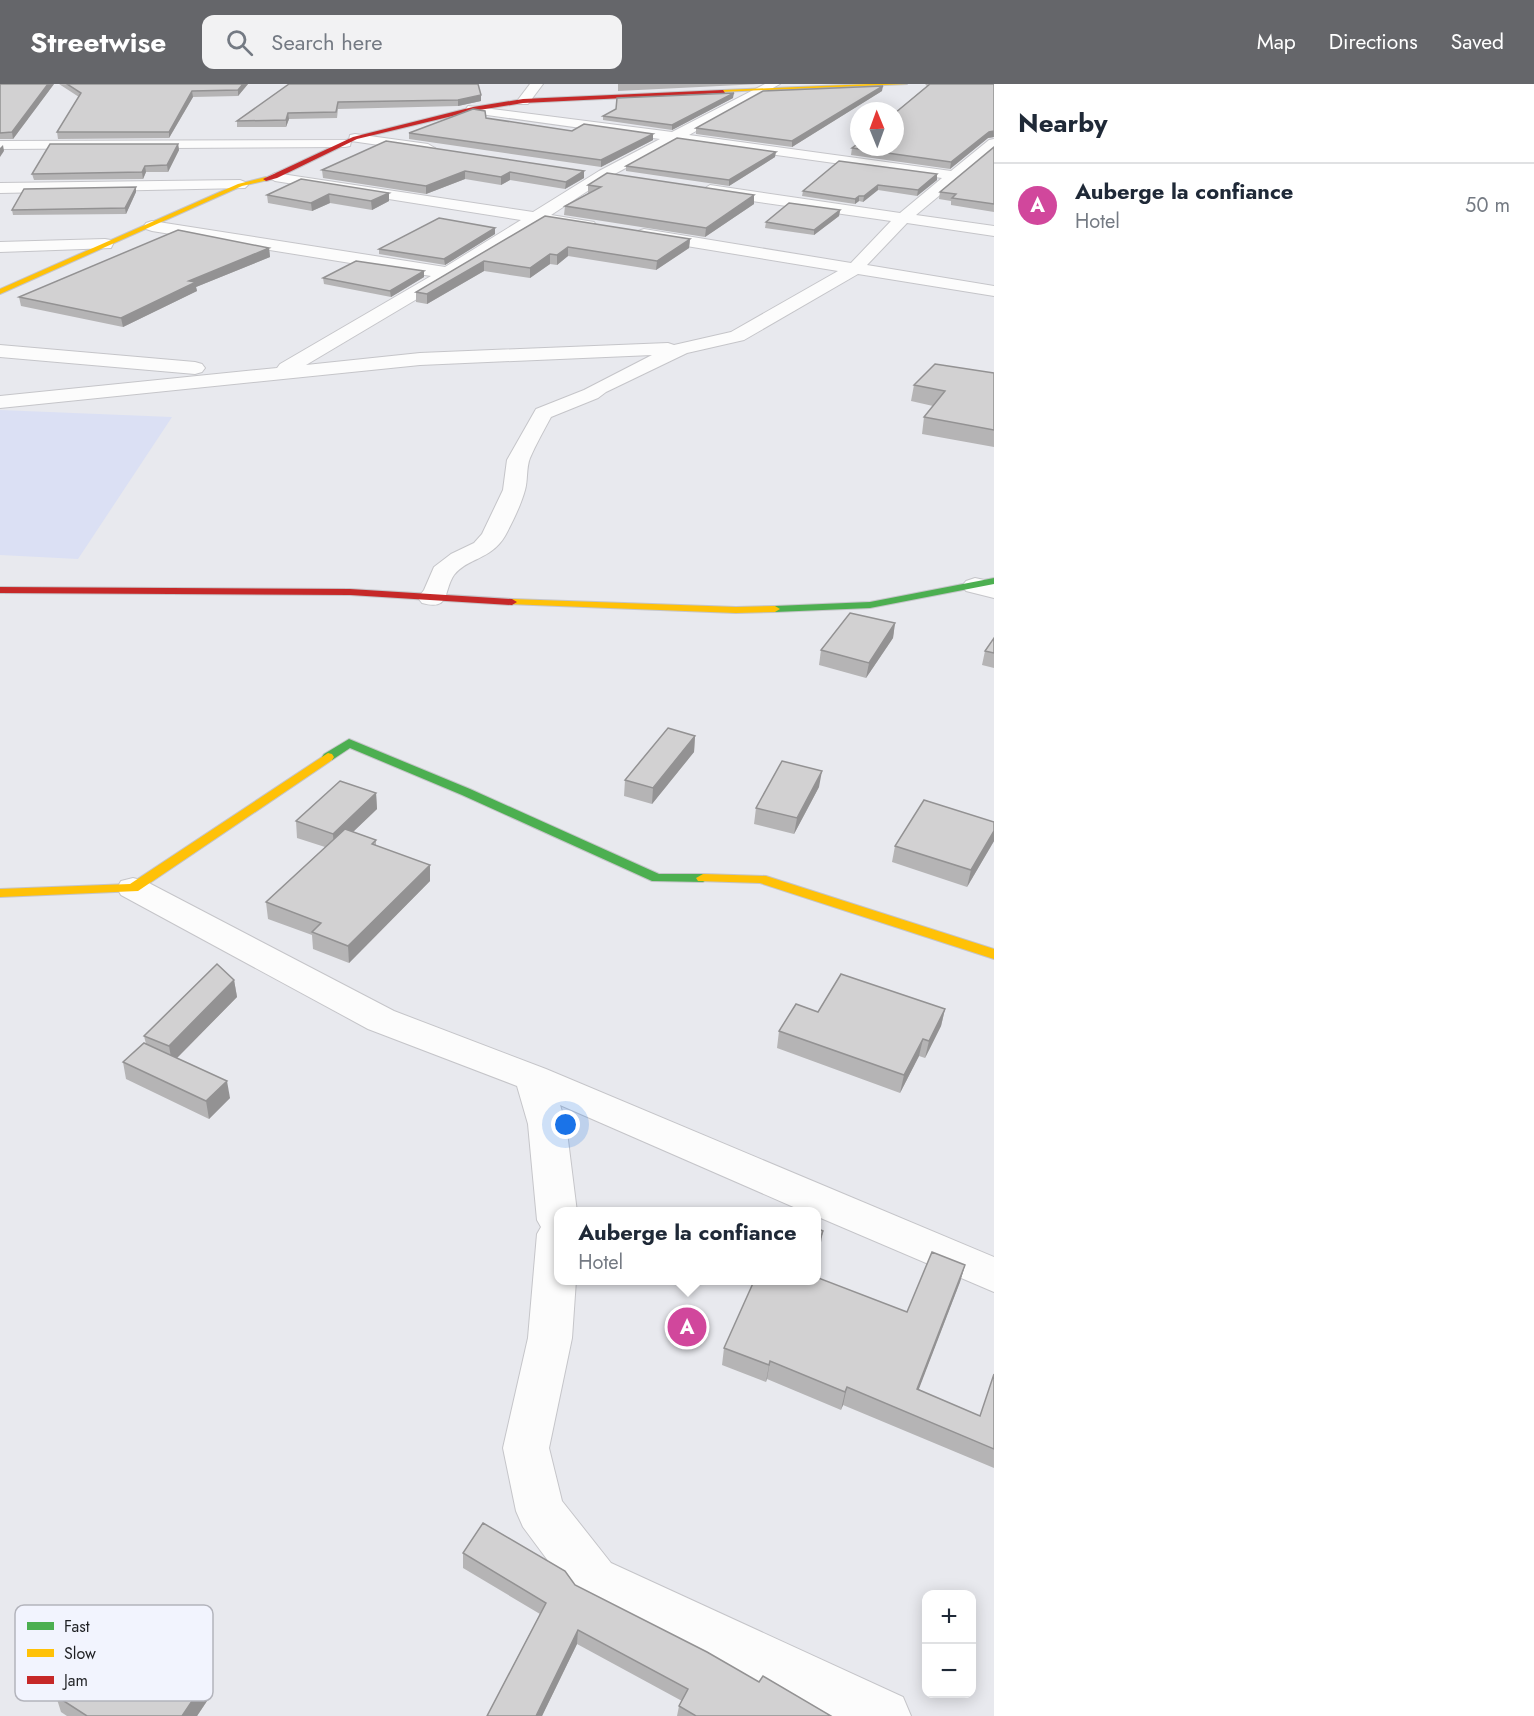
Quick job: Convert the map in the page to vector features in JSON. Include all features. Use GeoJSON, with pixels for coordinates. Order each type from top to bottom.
{"type":"FeatureCollection","features":[{"type":"Feature","properties":{"kind":"main road"},"geometry":{"type":"LineString","coordinates":[[0,292],[240,185],[275,177],[350,140],[473,109],[523,101],[768,87],[904,84]]}},
{"type":"Feature","properties":{"kind":"main road"},"geometry":{"type":"LineString","coordinates":[[0,590],[350,592],[498,602],[736,609],[870,605],[988,585]]}},
{"type":"Feature","properties":{"kind":"main road"},"geometry":{"type":"LineString","coordinates":[[0,893],[133,888],[349,743],[466,792],[657,878],[761,879],[994,954]]}},
{"type":"Feature","properties":{"kind":"street"},"geometry":{"type":"LineString","coordinates":[[523,101],[537,84]]}},
{"type":"Feature","properties":{"kind":"street"},"geometry":{"type":"LineString","coordinates":[[0,351],[216,370],[280,373],[448,273],[604,174],[768,87]]}},
{"type":"Feature","properties":{"kind":"street"},"geometry":{"type":"LineString","coordinates":[[473,109],[957,176]]}},
{"type":"Feature","properties":{"kind":"street"},"geometry":{"type":"LineString","coordinates":[[0,144],[350,140],[438,150]]}},
{"type":"Feature","properties":{"kind":"street"},"geometry":{"type":"LineString","coordinates":[[0,402],[420,359],[681,349],[737,336],[854,268],[903,218],[957,176],[994,143]]}},
{"type":"Feature","properties":{"kind":"street"},"geometry":{"type":"LineString","coordinates":[[21,144],[0,189],[240,185]]}},
{"type":"Feature","properties":{"kind":"street"},"geometry":{"type":"LineString","coordinates":[[580,171],[627,178]]}},
{"type":"Feature","properties":{"kind":"street"},"geometry":{"type":"LineString","coordinates":[[275,177],[607,228]]}},
{"type":"Feature","properties":{"kind":"street"},"geometry":{"type":"LineString","coordinates":[[696,188],[994,231]]}},
{"type":"Feature","properties":{"kind":"street"},"geometry":{"type":"LineString","coordinates":[[152,226],[448,273]]}},
{"type":"Feature","properties":{"kind":"street"},"geometry":{"type":"LineString","coordinates":[[630,231],[994,291]]}},
{"type":"Feature","properties":{"kind":"street"},"geometry":{"type":"LineString","coordinates":[[0,247],[105,244]]}},
{"type":"Feature","properties":{"kind":"street"},"geometry":{"type":"LineString","coordinates":[[431,598],[436,593],[443,572],[460,559],[483,548],[493,536],[514,490],[518,460],[543,413],[591,394],[681,349]]}},
{"type":"Feature","properties":{"kind":"street"},"geometry":{"type":"LineString","coordinates":[[133,888],[381,1020],[533,1078],[994,1275]]}},
{"type":"Feature","properties":{"kind":"street"},"geometry":{"type":"LineString","coordinates":[[533,1078],[548,1124],[557,1207]]}},
{"type":"Feature","properties":{"kind":"street"},"geometry":{"type":"LineString","coordinates":[[554,1285],[550,1338],[526,1449],[540,1511],[593,1580],[884,1716]]}},
{"type":"Feature","properties":{"kind":"shaded area"},"geometry":{"type":"Polygon","coordinates":[[[0,410],[172,417],[78,559],[0,555],[0,410]]]}},
{"type":"Feature","properties":{"kind":"building"},"geometry":{"type":"Polygon","coordinates":[[[0,84],[48,84],[12,132],[0,133],[0,84]]]}},
{"type":"Feature","properties":{"kind":"building"},"geometry":{"type":"Polygon","coordinates":[[[67,84],[243,84],[238,90],[192,91],[169,132],[57,132],[81,93],[67,84]]]}},
{"type":"Feature","properties":{"kind":"building"},"geometry":{"type":"Polygon","coordinates":[[[289,84],[478,84],[481,95],[458,100],[338,102],[336,112],[288,113],[286,120],[237,121],[289,84]]]}},
{"type":"Feature","properties":{"kind":"building"},"geometry":{"type":"Polygon","coordinates":[[[930,84],[994,84],[994,131],[989,132],[951,162],[904,155],[904,106],[930,84]]]}},
{"type":"Feature","properties":{"kind":"building"},"geometry":{"type":"Polygon","coordinates":[[[883,86],[857,102],[850,102],[850,106],[792,141],[696,128],[763,91],[883,86]]]}},
{"type":"Feature","properties":{"kind":"building"},"geometry":{"type":"Polygon","coordinates":[[[734,93],[672,125],[603,116],[616,109],[617,98],[734,93]]]}},
{"type":"Feature","properties":{"kind":"building"},"geometry":{"type":"Polygon","coordinates":[[[473,109],[485,111],[486,118],[572,131],[584,124],[653,134],[601,160],[409,133],[473,109]]]}},
{"type":"Feature","properties":{"kind":"building"},"geometry":{"type":"Polygon","coordinates":[[[677,138],[776,152],[729,180],[626,166],[677,138]]]}},
{"type":"Feature","properties":{"kind":"building"},"geometry":{"type":"Polygon","coordinates":[[[386,141],[584,171],[566,182],[510,172],[501,177],[465,171],[426,186],[322,170],[386,141]]]}},
{"type":"Feature","properties":{"kind":"building"},"geometry":{"type":"Polygon","coordinates":[[[50,144],[178,144],[167,165],[145,166],[142,172],[32,174],[50,144]]]}},
{"type":"Feature","properties":{"kind":"building"},"geometry":{"type":"Polygon","coordinates":[[[994,147],[994,204],[952,198],[956,194],[940,192],[994,147]]]}},
{"type":"Feature","properties":{"kind":"building"},"geometry":{"type":"Polygon","coordinates":[[[839,161],[937,174],[918,190],[878,185],[864,196],[855,199],[803,191],[839,161]]]}},
{"type":"Feature","properties":{"kind":"building"},"geometry":{"type":"Polygon","coordinates":[[[607,173],[754,195],[706,228],[565,206],[601,187],[588,185],[607,173]]]}},
{"type":"Feature","properties":{"kind":"building"},"geometry":{"type":"Polygon","coordinates":[[[301,179],[389,193],[371,201],[329,194],[311,203],[267,195],[301,179]]]}},
{"type":"Feature","properties":{"kind":"building"},"geometry":{"type":"Polygon","coordinates":[[[136,187],[125,208],[12,210],[24,189],[136,187]]]}},
{"type":"Feature","properties":{"kind":"building"},"geometry":{"type":"Polygon","coordinates":[[[789,203],[840,210],[814,230],[766,222],[789,203]]]}},
{"type":"Feature","properties":{"kind":"building"},"geometry":{"type":"Polygon","coordinates":[[[545,216],[690,239],[657,261],[568,247],[557,255],[550,254],[530,268],[484,261],[427,294],[416,292],[545,216]]]}},
{"type":"Feature","properties":{"kind":"building"},"geometry":{"type":"Polygon","coordinates":[[[439,218],[495,228],[444,259],[379,249],[439,218]]]}},
{"type":"Feature","properties":{"kind":"building"},"geometry":{"type":"Polygon","coordinates":[[[178,230],[269,248],[189,281],[196,282],[121,318],[19,297],[178,230]]]}},
{"type":"Feature","properties":{"kind":"building"},"geometry":{"type":"Polygon","coordinates":[[[356,261],[424,271],[390,291],[323,278],[356,261]]]}},
{"type":"Feature","properties":{"kind":"building"},"geometry":{"type":"Polygon","coordinates":[[[935,364],[994,373],[994,430],[924,417],[945,391],[914,385],[935,364]]]}},
{"type":"Feature","properties":{"kind":"building"},"geometry":{"type":"Polygon","coordinates":[[[850,613],[895,623],[869,663],[821,650],[850,613]]]}},
{"type":"Feature","properties":{"kind":"building"},"geometry":{"type":"Polygon","coordinates":[[[994,638],[994,653],[985,651],[994,638]]]}},
{"type":"Feature","properties":{"kind":"building"},"geometry":{"type":"Polygon","coordinates":[[[668,728],[695,736],[653,788],[625,780],[668,728]]]}},
{"type":"Feature","properties":{"kind":"building"},"geometry":{"type":"Polygon","coordinates":[[[782,761],[822,771],[797,818],[756,808],[782,761]]]}},
{"type":"Feature","properties":{"kind":"building"},"geometry":{"type":"Polygon","coordinates":[[[340,781],[376,793],[333,834],[296,821],[340,781]]]}},
{"type":"Feature","properties":{"kind":"building"},"geometry":{"type":"Polygon","coordinates":[[[924,800],[994,822],[994,831],[971,870],[895,846],[924,800]]]}},
{"type":"Feature","properties":{"kind":"building"},"geometry":{"type":"Polygon","coordinates":[[[345,829],[376,840],[372,844],[430,865],[348,946],[312,932],[321,923],[266,902],[345,829]]]}},
{"type":"Feature","properties":{"kind":"building"},"geometry":{"type":"Polygon","coordinates":[[[217,964],[234,980],[169,1046],[144,1036],[217,964]]]}},
{"type":"Feature","properties":{"kind":"building"},"geometry":{"type":"Polygon","coordinates":[[[841,974],[945,1009],[929,1041],[923,1039],[904,1075],[779,1031],[796,1004],[818,1012],[841,974]]]}},
{"type":"Feature","properties":{"kind":"building"},"geometry":{"type":"Polygon","coordinates":[[[144,1043],[227,1081],[206,1101],[123,1062],[144,1043]]]}},
{"type":"Feature","properties":{"kind":"building"},"geometry":{"type":"Polygon","coordinates":[[[932,1252],[965,1265],[917,1389],[980,1416],[994,1374],[994,1449],[847,1387],[845,1392],[770,1361],[769,1365],[724,1348],[752,1285],[821,1285],[821,1279],[907,1312],[932,1252]]]}},
{"type":"Feature","properties":{"kind":"building"},"geometry":{"type":"Polygon","coordinates":[[[483,1523],[565,1571],[575,1585],[707,1652],[759,1682],[763,1676],[831,1716],[696,1716],[679,1706],[688,1689],[578,1630],[536,1716],[487,1716],[546,1603],[463,1553],[483,1523]]]}},
{"type":"Feature","properties":{"kind":"building"},"geometry":{"type":"Polygon","coordinates":[[[64,1701],[192,1701],[182,1716],[87,1716],[64,1701]]]}},
{"type":"Feature","properties":{"kind":"traffic: fast"},"geometry":{"type":"LineString","coordinates":[[775,609],[870,605],[994,581]]}},
{"type":"Feature","properties":{"kind":"traffic: fast"},"geometry":{"type":"LineString","coordinates":[[328,757],[349,743],[466,792],[657,878],[703,878]]}},
{"type":"Feature","properties":{"kind":"traffic: slow"},"geometry":{"type":"LineString","coordinates":[[723,92],[904,84]]}},
{"type":"Feature","properties":{"kind":"traffic: slow"},"geometry":{"type":"LineString","coordinates":[[0,292],[240,185],[266,179]]}},
{"type":"Feature","properties":{"kind":"traffic: slow"},"geometry":{"type":"LineString","coordinates":[[512,602],[736,610],[775,609]]}},
{"type":"Feature","properties":{"kind":"traffic: slow"},"geometry":{"type":"LineString","coordinates":[[0,893],[133,888],[328,757]]}},
{"type":"Feature","properties":{"kind":"traffic: slow"},"geometry":{"type":"LineString","coordinates":[[703,878],[761,879],[994,954]]}},
{"type":"Feature","properties":{"kind":"traffic: jam"},"geometry":{"type":"LineString","coordinates":[[266,179],[275,177],[355,138],[473,109],[523,101],[723,92]]}},
{"type":"Feature","properties":{"kind":"traffic: jam"},"geometry":{"type":"LineString","coordinates":[[0,590],[350,592],[512,602]]}},
{"type":"Feature","properties":{"kind":"place","name":"Auberge la confiance"},"geometry":{"type":"Point","coordinates":[687,1327]}}]}
